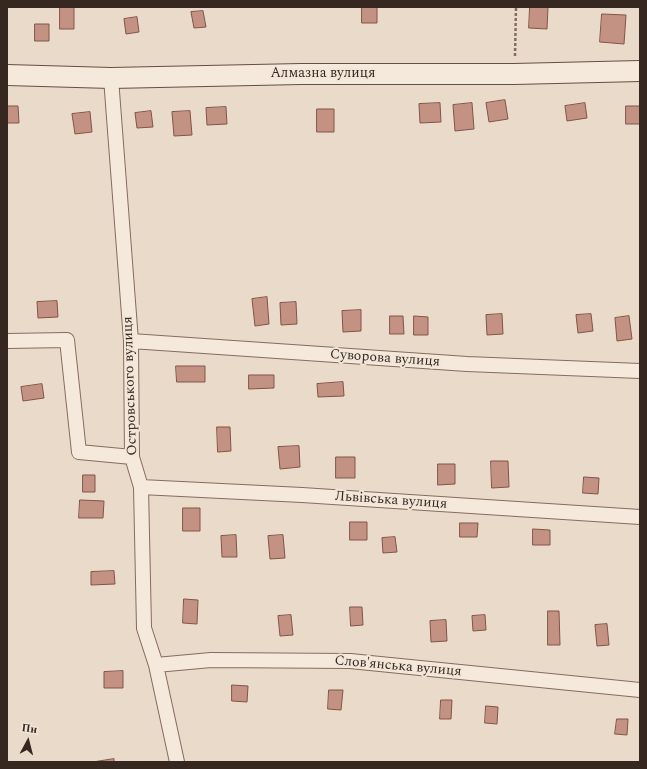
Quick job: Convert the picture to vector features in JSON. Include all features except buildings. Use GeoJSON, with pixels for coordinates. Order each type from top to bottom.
{"type":"FeatureCollection","features":[{"type":"Feature","properties":{"kind":"main road","name":"Алмазна вулиця"},"geometry":{"type":"LineString","coordinates":[[7,75],[111,78],[301,74],[514,74],[640,71]]}},
{"type":"Feature","properties":{"kind":"street","name":"Островського вулиця"},"geometry":{"type":"LineString","coordinates":[[111,78],[130,341],[132,456],[141,487],[144,628],[156,665],[177,762]]}},
{"type":"Feature","properties":{"kind":"street"},"geometry":{"type":"LineString","coordinates":[[7,341],[67,340],[79,452],[132,456]]}},
{"type":"Feature","properties":{"kind":"street","name":"Суворова вулиця"},"geometry":{"type":"LineString","coordinates":[[130,341],[467,364],[640,371]]}},
{"type":"Feature","properties":{"kind":"street","name":"Львівська вулиця"},"geometry":{"type":"LineString","coordinates":[[141,487],[640,517]]}},
{"type":"Feature","properties":{"kind":"street","name":"Слов'янська вулиця"},"geometry":{"type":"LineString","coordinates":[[156,665],[211,660],[350,661],[640,690]]}},
{"type":"Feature","properties":{"kind":"path"},"geometry":{"type":"LineString","coordinates":[[514,74],[516,7]]}}]}
